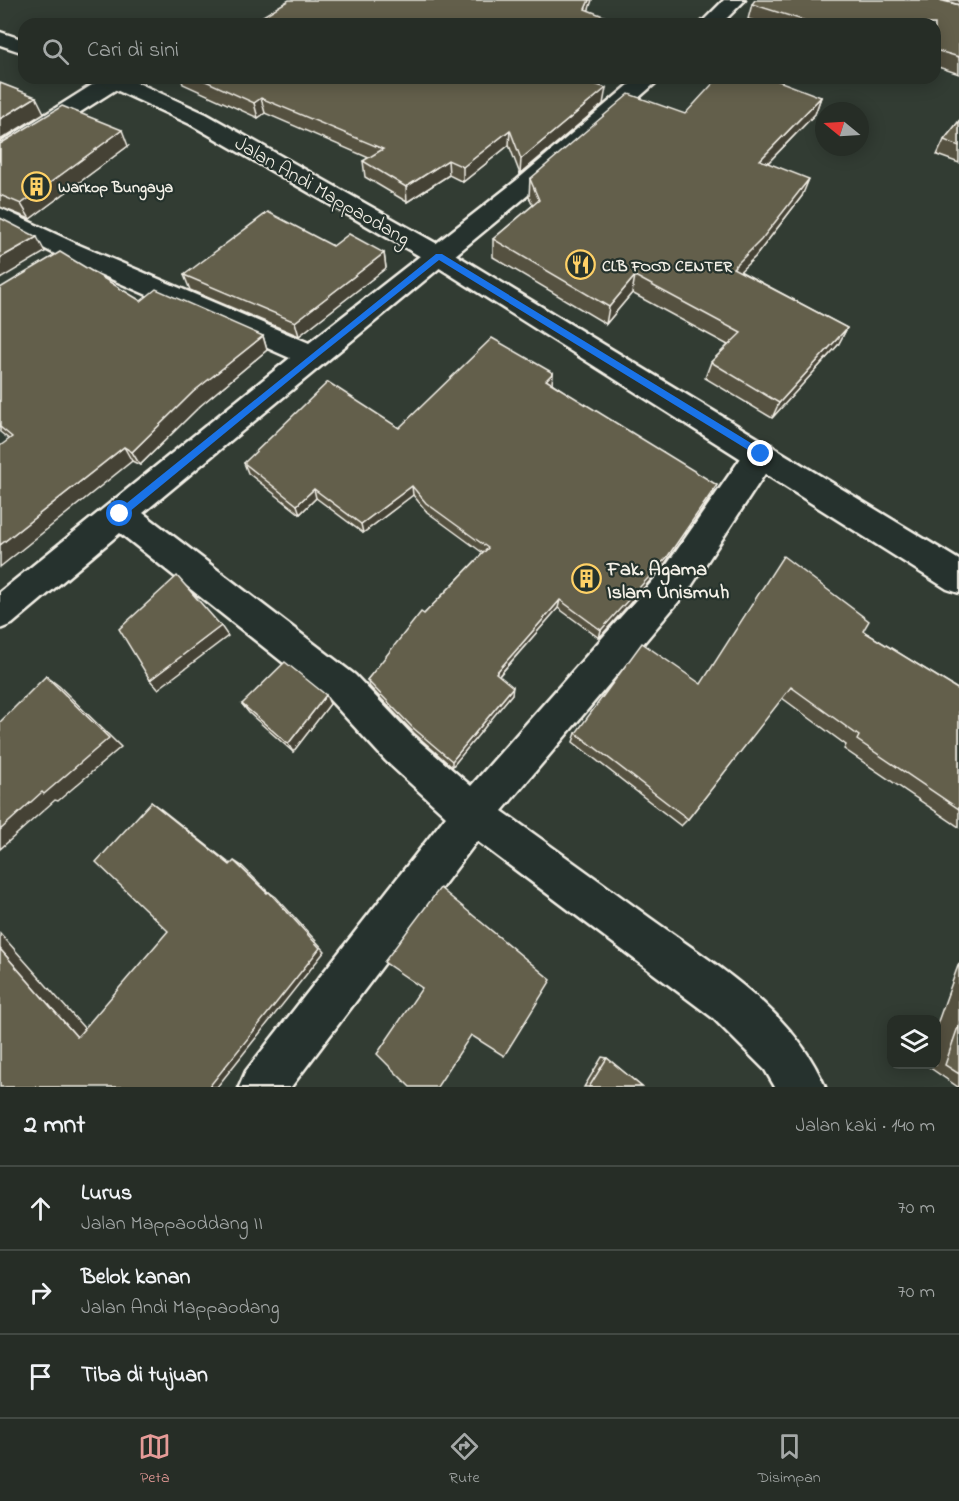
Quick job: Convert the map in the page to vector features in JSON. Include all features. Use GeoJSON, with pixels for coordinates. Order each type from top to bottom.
{"type":"FeatureCollection","features":[{"type":"Feature","properties":{"kind":"street"},"geometry":{"type":"LineString","coordinates":[[716,18],[735,0]]}},
{"type":"Feature","properties":{"kind":"street"},"geometry":{"type":"LineString","coordinates":[[0,38],[18,45]]}},
{"type":"Feature","properties":{"kind":"street"},"geometry":{"type":"LineString","coordinates":[[0,153],[104,84]]}},
{"type":"Feature","properties":{"kind":"street","name":"Jalan Andi Mappaodang"},"geometry":{"type":"LineString","coordinates":[[123,84],[198,119],[439,256],[959,578]]}},
{"type":"Feature","properties":{"kind":"street"},"geometry":{"type":"LineString","coordinates":[[0,613],[312,356],[439,256],[643,84]]}},
{"type":"Feature","properties":{"kind":"street"},"geometry":{"type":"LineString","coordinates":[[0,216],[60,257],[312,356]]}},
{"type":"Feature","properties":{"kind":"street"},"geometry":{"type":"LineString","coordinates":[[262,1087],[473,814],[678,577],[761,454]]}},
{"type":"Feature","properties":{"kind":"street"},"geometry":{"type":"LineString","coordinates":[[120,514],[342,687],[399,748],[473,814],[729,1002],[781,1054],[802,1087]]}},
{"type":"Feature","properties":{"kind":"building"},"geometry":{"type":"Polygon","coordinates":[[[289,0],[589,0],[585,9],[608,18],[260,18],[289,0]]]}},
{"type":"Feature","properties":{"kind":"building"},"geometry":{"type":"Polygon","coordinates":[[[755,0],[939,0],[959,5],[959,57],[941,52],[941,18],[796,18],[752,4],[755,0]]]}},
{"type":"Feature","properties":{"kind":"building"},"geometry":{"type":"Polygon","coordinates":[[[0,83],[36,97],[0,119],[0,83]]]}},
{"type":"Feature","properties":{"kind":"building"},"geometry":{"type":"Polygon","coordinates":[[[212,84],[594,84],[606,88],[521,159],[510,130],[463,167],[448,160],[406,187],[363,161],[383,149],[261,98],[254,103],[212,84]]]}},
{"type":"Feature","properties":{"kind":"building"},"geometry":{"type":"Polygon","coordinates":[[[712,84],[787,84],[821,97],[760,160],[809,179],[761,240],[733,268],[847,328],[779,403],[711,362],[741,333],[635,276],[609,307],[493,239],[539,200],[530,179],[629,94],[685,114],[712,84]]]}},
{"type":"Feature","properties":{"kind":"building","name":"Warkop Bungaya"},"geometry":{"type":"Polygon","coordinates":[[[62,106],[122,130],[21,204],[0,195],[0,144],[62,106]]]}},
{"type":"Feature","properties":{"kind":"building"},"geometry":{"type":"Polygon","coordinates":[[[959,121],[959,146],[944,140],[959,121]]]}},
{"type":"Feature","properties":{"kind":"building"},"geometry":{"type":"Polygon","coordinates":[[[268,212],[333,246],[349,234],[384,253],[295,322],[184,275],[268,212]]]}},
{"type":"Feature","properties":{"kind":"building"},"geometry":{"type":"Polygon","coordinates":[[[0,218],[37,237],[0,258],[0,218]]]}},
{"type":"Feature","properties":{"kind":"building"},"geometry":{"type":"Polygon","coordinates":[[[60,252],[141,301],[156,289],[263,336],[193,392],[132,452],[124,447],[0,545],[0,446],[12,437],[0,427],[0,288],[60,252]]]}},
{"type":"Feature","properties":{"kind":"building"},"geometry":{"type":"Polygon","coordinates":[[[492,338],[553,373],[546,380],[717,485],[668,556],[601,630],[560,600],[496,673],[513,687],[452,761],[412,727],[367,680],[421,612],[424,614],[488,548],[426,503],[412,486],[361,524],[314,489],[297,505],[244,463],[328,382],[399,428],[492,338]]]}},
{"type":"Feature","properties":{"kind":"building"},"geometry":{"type":"Polygon","coordinates":[[[783,556],[869,621],[863,631],[959,690],[959,809],[857,740],[859,736],[791,687],[688,819],[576,733],[642,643],[701,684],[783,556]]]}},
{"type":"Feature","properties":{"kind":"building"},"geometry":{"type":"Polygon","coordinates":[[[177,576],[221,626],[150,680],[119,629],[177,576]]]}},
{"type":"Feature","properties":{"kind":"building"},"geometry":{"type":"Polygon","coordinates":[[[285,662],[326,695],[288,744],[242,704],[285,662]]]}},
{"type":"Feature","properties":{"kind":"building"},"geometry":{"type":"Polygon","coordinates":[[[46,676],[109,738],[44,794],[42,792],[0,830],[0,722],[46,676]]]}},
{"type":"Feature","properties":{"kind":"building"},"geometry":{"type":"Polygon","coordinates":[[[151,802],[230,865],[234,861],[267,893],[269,892],[320,948],[209,1087],[0,1087],[0,949],[77,1037],[168,931],[96,862],[151,802]]]}},
{"type":"Feature","properties":{"kind":"building"},"geometry":{"type":"Polygon","coordinates":[[[440,888],[551,980],[504,1056],[471,1035],[437,1087],[410,1087],[377,1054],[422,988],[384,962],[440,888]]]}},
{"type":"Feature","properties":{"kind":"building"},"geometry":{"type":"Polygon","coordinates":[[[959,1024],[959,1074],[945,1065],[959,1024]]]}},
{"type":"Feature","properties":{"kind":"building"},"geometry":{"type":"Polygon","coordinates":[[[607,1058],[642,1087],[589,1087],[607,1058]]]}},
{"type":"Feature","properties":{"kind":"place","name":"Warkop Bungaya"},"geometry":{"type":"Point","coordinates":[37,186]}},
{"type":"Feature","properties":{"kind":"place","name":"CLB FOOD CENTER"},"geometry":{"type":"Point","coordinates":[581,265]}},
{"type":"Feature","properties":{"kind":"place","name":"Fak. Agama Islam Unismuh"},"geometry":{"type":"Point","coordinates":[586,579]}},
{"type":"Feature","properties":{"kind":"route"},"geometry":{"type":"LineString","coordinates":[[120,514],[312,356],[439,256],[761,454]]}}]}
